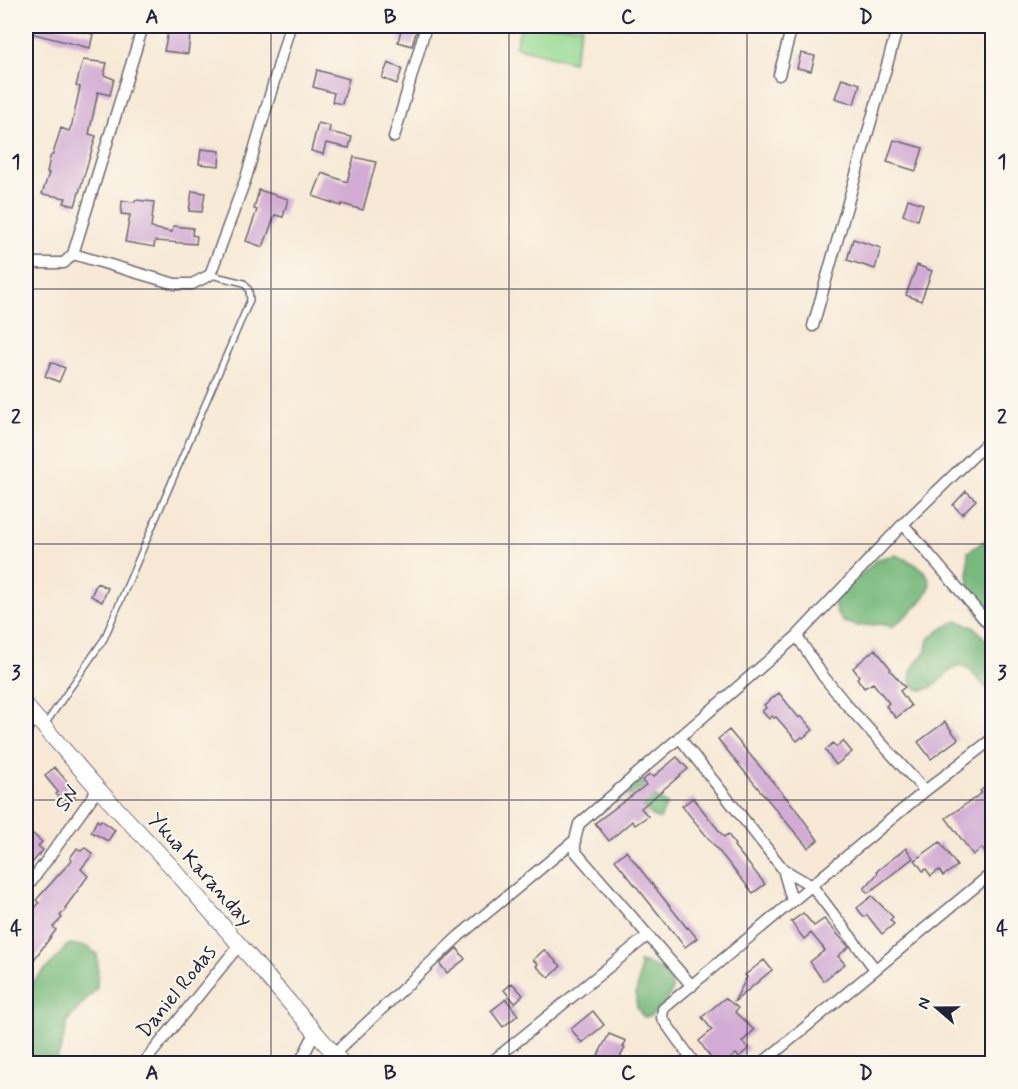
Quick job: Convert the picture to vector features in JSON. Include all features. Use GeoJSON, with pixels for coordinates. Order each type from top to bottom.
{"type":"FeatureCollection","features":[{"type":"Feature","properties":{"kind":"street"},"geometry":{"type":"LineString","coordinates":[[26,263],[64,263],[73,254],[143,26]]}},
{"type":"Feature","properties":{"kind":"street"},"geometry":{"type":"LineString","coordinates":[[73,254],[175,284],[192,284],[210,275],[246,178],[290,26]]}},
{"type":"Feature","properties":{"kind":"street"},"geometry":{"type":"LineString","coordinates":[[394,137],[426,26]]}},
{"type":"Feature","properties":{"kind":"street"},"geometry":{"type":"LineString","coordinates":[[778,75],[792,26]]}},
{"type":"Feature","properties":{"kind":"street"},"geometry":{"type":"LineString","coordinates":[[813,326],[898,26]]}},
{"type":"Feature","properties":{"kind":"street"},"geometry":{"type":"LineString","coordinates":[[692,987],[575,851],[579,824],[797,636],[903,524],[993,438]]}},
{"type":"Feature","properties":{"kind":"street"},"geometry":{"type":"LineString","coordinates":[[903,524],[993,628]]}},
{"type":"Feature","properties":{"kind":"street"},"geometry":{"type":"LineString","coordinates":[[797,636],[823,676],[845,703],[925,790]]}},
{"type":"Feature","properties":{"kind":"street","name":"Ykua Karanday"},"geometry":{"type":"LineString","coordinates":[[32,720],[170,865],[338,1059]]}},
{"type":"Feature","properties":{"kind":"street"},"geometry":{"type":"LineString","coordinates":[[679,737],[783,869],[812,886],[875,969]]}},
{"type":"Feature","properties":{"kind":"street"},"geometry":{"type":"LineString","coordinates":[[695,1064],[662,1018],[663,1009],[925,790],[993,739]]}},
{"type":"Feature","properties":{"kind":"street","name":"SN"},"geometry":{"type":"LineString","coordinates":[[26,888],[98,789]]}},
{"type":"Feature","properties":{"kind":"street"},"geometry":{"type":"LineString","coordinates":[[338,1059],[459,936],[575,840]]}},
{"type":"Feature","properties":{"kind":"street"},"geometry":{"type":"LineString","coordinates":[[783,869],[792,901]]}},
{"type":"Feature","properties":{"kind":"street"},"geometry":{"type":"LineString","coordinates":[[761,1064],[993,873]]}},
{"type":"Feature","properties":{"kind":"street"},"geometry":{"type":"LineString","coordinates":[[489,1064],[647,936]]}},
{"type":"Feature","properties":{"kind":"street","name":"Daniel Rodas"},"geometry":{"type":"LineString","coordinates":[[143,1064],[240,944]]}},
{"type":"Feature","properties":{"kind":"street"},"geometry":{"type":"LineString","coordinates":[[299,1064],[315,1033]]}},
{"type":"Feature","properties":{"kind":"lane"},"geometry":{"type":"LineString","coordinates":[[32,720],[104,639],[250,300],[249,290],[244,283],[210,275]]}},
{"type":"Feature","properties":{"kind":"green space"},"geometry":{"type":"Polygon","coordinates":[[[521,26],[582,26],[573,62],[515,47],[521,26]]]}},
{"type":"Feature","properties":{"kind":"green space"},"geometry":{"type":"Polygon","coordinates":[[[992,538],[992,629],[979,615],[973,603],[968,567],[968,552],[992,538]]]}},
{"type":"Feature","properties":{"kind":"green space"},"geometry":{"type":"Polygon","coordinates":[[[895,555],[913,563],[925,572],[929,580],[929,589],[924,598],[892,627],[882,624],[859,626],[843,622],[836,612],[834,600],[878,559],[895,555]]]}},
{"type":"Feature","properties":{"kind":"green space"},"geometry":{"type":"Polygon","coordinates":[[[958,621],[975,628],[992,646],[992,693],[970,671],[961,666],[957,666],[926,690],[920,690],[911,682],[911,672],[926,650],[930,639],[958,621]]]}},
{"type":"Feature","properties":{"kind":"green space"},"geometry":{"type":"Polygon","coordinates":[[[639,778],[644,781],[650,794],[667,804],[660,819],[652,816],[631,795],[623,797],[616,803],[612,799],[639,778]]]}},
{"type":"Feature","properties":{"kind":"green space"},"geometry":{"type":"Polygon","coordinates":[[[70,944],[88,947],[97,954],[97,988],[68,1020],[55,1062],[27,1063],[26,988],[70,944]]]}},
{"type":"Feature","properties":{"kind":"green space"},"geometry":{"type":"Polygon","coordinates":[[[639,962],[658,968],[670,978],[672,985],[667,1000],[647,1017],[644,1017],[636,1004],[639,962]]]}},
{"type":"Feature","properties":{"kind":"building"},"geometry":{"type":"Polygon","coordinates":[[[26,26],[56,26],[93,34],[90,48],[26,32],[26,26]]]}},
{"type":"Feature","properties":{"kind":"building"},"geometry":{"type":"Polygon","coordinates":[[[402,26],[418,26],[412,46],[398,42],[402,26]]]}},
{"type":"Feature","properties":{"kind":"building"},"geometry":{"type":"Polygon","coordinates":[[[168,32],[190,35],[188,54],[164,51],[168,32]]]}},
{"type":"Feature","properties":{"kind":"building"},"geometry":{"type":"Polygon","coordinates":[[[801,53],[815,56],[811,71],[797,68],[801,53]]]}},
{"type":"Feature","properties":{"kind":"building"},"geometry":{"type":"Polygon","coordinates":[[[83,60],[107,63],[104,75],[114,79],[110,95],[98,92],[89,134],[96,136],[75,206],[64,203],[66,198],[42,194],[49,173],[47,173],[50,157],[61,128],[69,131],[72,124],[80,87],[76,86],[83,60]]]}},
{"type":"Feature","properties":{"kind":"building"},"geometry":{"type":"Polygon","coordinates":[[[388,63],[402,69],[397,84],[382,78],[388,63]]]}},
{"type":"Feature","properties":{"kind":"building"},"geometry":{"type":"Polygon","coordinates":[[[317,70],[349,79],[342,104],[332,102],[334,93],[313,87],[317,70]]]}},
{"type":"Feature","properties":{"kind":"building"},"geometry":{"type":"Polygon","coordinates":[[[842,78],[860,84],[854,104],[835,98],[842,78]]]}},
{"type":"Feature","properties":{"kind":"building"},"geometry":{"type":"Polygon","coordinates":[[[318,123],[330,126],[329,132],[352,137],[349,148],[326,143],[323,154],[311,151],[318,123]]]}},
{"type":"Feature","properties":{"kind":"building"},"geometry":{"type":"Polygon","coordinates":[[[894,140],[923,148],[916,171],[887,162],[894,140]]]}},
{"type":"Feature","properties":{"kind":"building"},"geometry":{"type":"Polygon","coordinates":[[[201,149],[220,151],[219,166],[199,164],[201,149]]]}},
{"type":"Feature","properties":{"kind":"building"},"geometry":{"type":"Polygon","coordinates":[[[354,157],[376,162],[363,210],[342,204],[341,206],[313,196],[322,173],[347,182],[354,157]]]}},
{"type":"Feature","properties":{"kind":"building"},"geometry":{"type":"Polygon","coordinates":[[[259,190],[288,199],[283,217],[275,215],[263,247],[246,241],[257,210],[254,209],[259,190]]]}},
{"type":"Feature","properties":{"kind":"building"},"geometry":{"type":"Polygon","coordinates":[[[192,191],[205,193],[202,212],[189,211],[192,191]]]}},
{"type":"Feature","properties":{"kind":"building"},"geometry":{"type":"Polygon","coordinates":[[[908,199],[923,204],[918,220],[903,215],[908,199]]]}},
{"type":"Feature","properties":{"kind":"building"},"geometry":{"type":"Polygon","coordinates":[[[136,200],[154,202],[151,228],[172,232],[173,226],[193,228],[192,235],[197,236],[196,244],[155,241],[154,247],[125,242],[130,215],[121,214],[122,201],[135,202],[136,200]]]}},
{"type":"Feature","properties":{"kind":"building"},"geometry":{"type":"Polygon","coordinates":[[[853,239],[881,248],[875,269],[847,260],[853,239]]]}},
{"type":"Feature","properties":{"kind":"building"},"geometry":{"type":"Polygon","coordinates":[[[917,265],[932,271],[921,301],[906,295],[917,265]]]}},
{"type":"Feature","properties":{"kind":"building"},"geometry":{"type":"Polygon","coordinates":[[[51,362],[65,368],[59,382],[45,376],[51,362]]]}},
{"type":"Feature","properties":{"kind":"building"},"geometry":{"type":"Polygon","coordinates":[[[966,491],[976,500],[962,514],[953,505],[966,491]]]}},
{"type":"Feature","properties":{"kind":"building"},"geometry":{"type":"Polygon","coordinates":[[[97,583],[108,588],[102,602],[91,596],[97,583]]]}},
{"type":"Feature","properties":{"kind":"building"},"geometry":{"type":"Polygon","coordinates":[[[875,649],[905,687],[900,691],[911,706],[896,718],[886,706],[889,703],[873,683],[864,688],[853,668],[875,649]]]}},
{"type":"Feature","properties":{"kind":"building"},"geometry":{"type":"Polygon","coordinates":[[[779,693],[799,718],[801,716],[813,730],[797,741],[776,717],[772,716],[769,719],[762,711],[766,708],[764,705],[779,693]]]}},
{"type":"Feature","properties":{"kind":"building"},"geometry":{"type":"Polygon","coordinates":[[[945,722],[958,739],[931,759],[918,742],[945,722]]]}},
{"type":"Feature","properties":{"kind":"building"},"geometry":{"type":"Polygon","coordinates":[[[729,730],[795,808],[818,840],[808,848],[718,739],[729,730]]]}},
{"type":"Feature","properties":{"kind":"building"},"geometry":{"type":"Polygon","coordinates":[[[843,741],[852,752],[836,765],[825,750],[833,743],[836,747],[843,741]]]}},
{"type":"Feature","properties":{"kind":"building"},"geometry":{"type":"Polygon","coordinates":[[[677,757],[688,769],[641,808],[648,816],[635,825],[632,821],[609,841],[595,823],[646,785],[642,781],[650,774],[653,777],[677,757]]]}},
{"type":"Feature","properties":{"kind":"building"},"geometry":{"type":"Polygon","coordinates":[[[54,767],[74,789],[71,793],[75,797],[66,805],[45,776],[54,767]]]}},
{"type":"Feature","properties":{"kind":"building"},"geometry":{"type":"Polygon","coordinates":[[[993,781],[993,849],[986,854],[982,848],[973,855],[946,818],[982,793],[980,791],[993,781]]]}},
{"type":"Feature","properties":{"kind":"building"},"geometry":{"type":"Polygon","coordinates":[[[693,798],[724,837],[728,834],[734,846],[765,884],[753,893],[682,806],[693,798]]]}},
{"type":"Feature","properties":{"kind":"building"},"geometry":{"type":"Polygon","coordinates":[[[97,820],[99,822],[101,820],[115,830],[108,841],[91,832],[97,820]]]}},
{"type":"Feature","properties":{"kind":"building"},"geometry":{"type":"Polygon","coordinates":[[[26,832],[31,836],[33,834],[42,842],[38,846],[43,850],[26,870],[26,832]]]}},
{"type":"Feature","properties":{"kind":"building"},"geometry":{"type":"Polygon","coordinates":[[[940,842],[957,866],[943,876],[939,870],[931,876],[926,869],[923,871],[915,860],[940,842]]]}},
{"type":"Feature","properties":{"kind":"building"},"geometry":{"type":"Polygon","coordinates":[[[77,848],[81,851],[85,848],[93,854],[81,869],[88,876],[60,916],[62,918],[53,927],[56,930],[26,970],[26,920],[39,903],[36,900],[72,860],[70,858],[77,848]]]}},
{"type":"Feature","properties":{"kind":"building"},"geometry":{"type":"Polygon","coordinates":[[[906,848],[913,858],[868,893],[864,889],[878,873],[877,871],[906,848]]]}},
{"type":"Feature","properties":{"kind":"building"},"geometry":{"type":"Polygon","coordinates":[[[626,851],[697,938],[685,947],[615,860],[626,851]]]}},
{"type":"Feature","properties":{"kind":"building"},"geometry":{"type":"Polygon","coordinates":[[[872,896],[893,917],[890,920],[894,924],[882,934],[867,915],[864,917],[857,908],[872,896]]]}},
{"type":"Feature","properties":{"kind":"building"},"geometry":{"type":"Polygon","coordinates":[[[803,913],[814,926],[824,919],[849,947],[838,956],[845,964],[823,981],[810,962],[825,950],[811,933],[804,939],[791,922],[803,913]]]}},
{"type":"Feature","properties":{"kind":"building"},"geometry":{"type":"Polygon","coordinates":[[[457,948],[465,959],[447,973],[440,964],[457,948]]]}},
{"type":"Feature","properties":{"kind":"building"},"geometry":{"type":"Polygon","coordinates":[[[544,950],[561,966],[549,978],[533,960],[544,950]]]}},
{"type":"Feature","properties":{"kind":"building"},"geometry":{"type":"Polygon","coordinates":[[[764,960],[772,970],[734,1002],[747,977],[745,975],[764,960]]]}},
{"type":"Feature","properties":{"kind":"building"},"geometry":{"type":"Polygon","coordinates":[[[512,983],[523,995],[515,1003],[504,990],[512,983]]]}},
{"type":"Feature","properties":{"kind":"building"},"geometry":{"type":"Polygon","coordinates":[[[725,998],[738,1008],[735,1012],[754,1030],[742,1042],[749,1048],[739,1057],[736,1054],[724,1064],[715,1064],[699,1041],[712,1030],[702,1017],[725,998]]]}},
{"type":"Feature","properties":{"kind":"building"},"geometry":{"type":"Polygon","coordinates":[[[506,999],[518,1015],[503,1027],[491,1011],[506,999]]]}},
{"type":"Feature","properties":{"kind":"building"},"geometry":{"type":"Polygon","coordinates":[[[593,1011],[604,1025],[582,1043],[571,1029],[593,1011]]]}},
{"type":"Feature","properties":{"kind":"building"},"geometry":{"type":"Polygon","coordinates":[[[609,1034],[626,1041],[623,1047],[625,1048],[616,1064],[605,1064],[596,1059],[609,1034]]]}}]}
